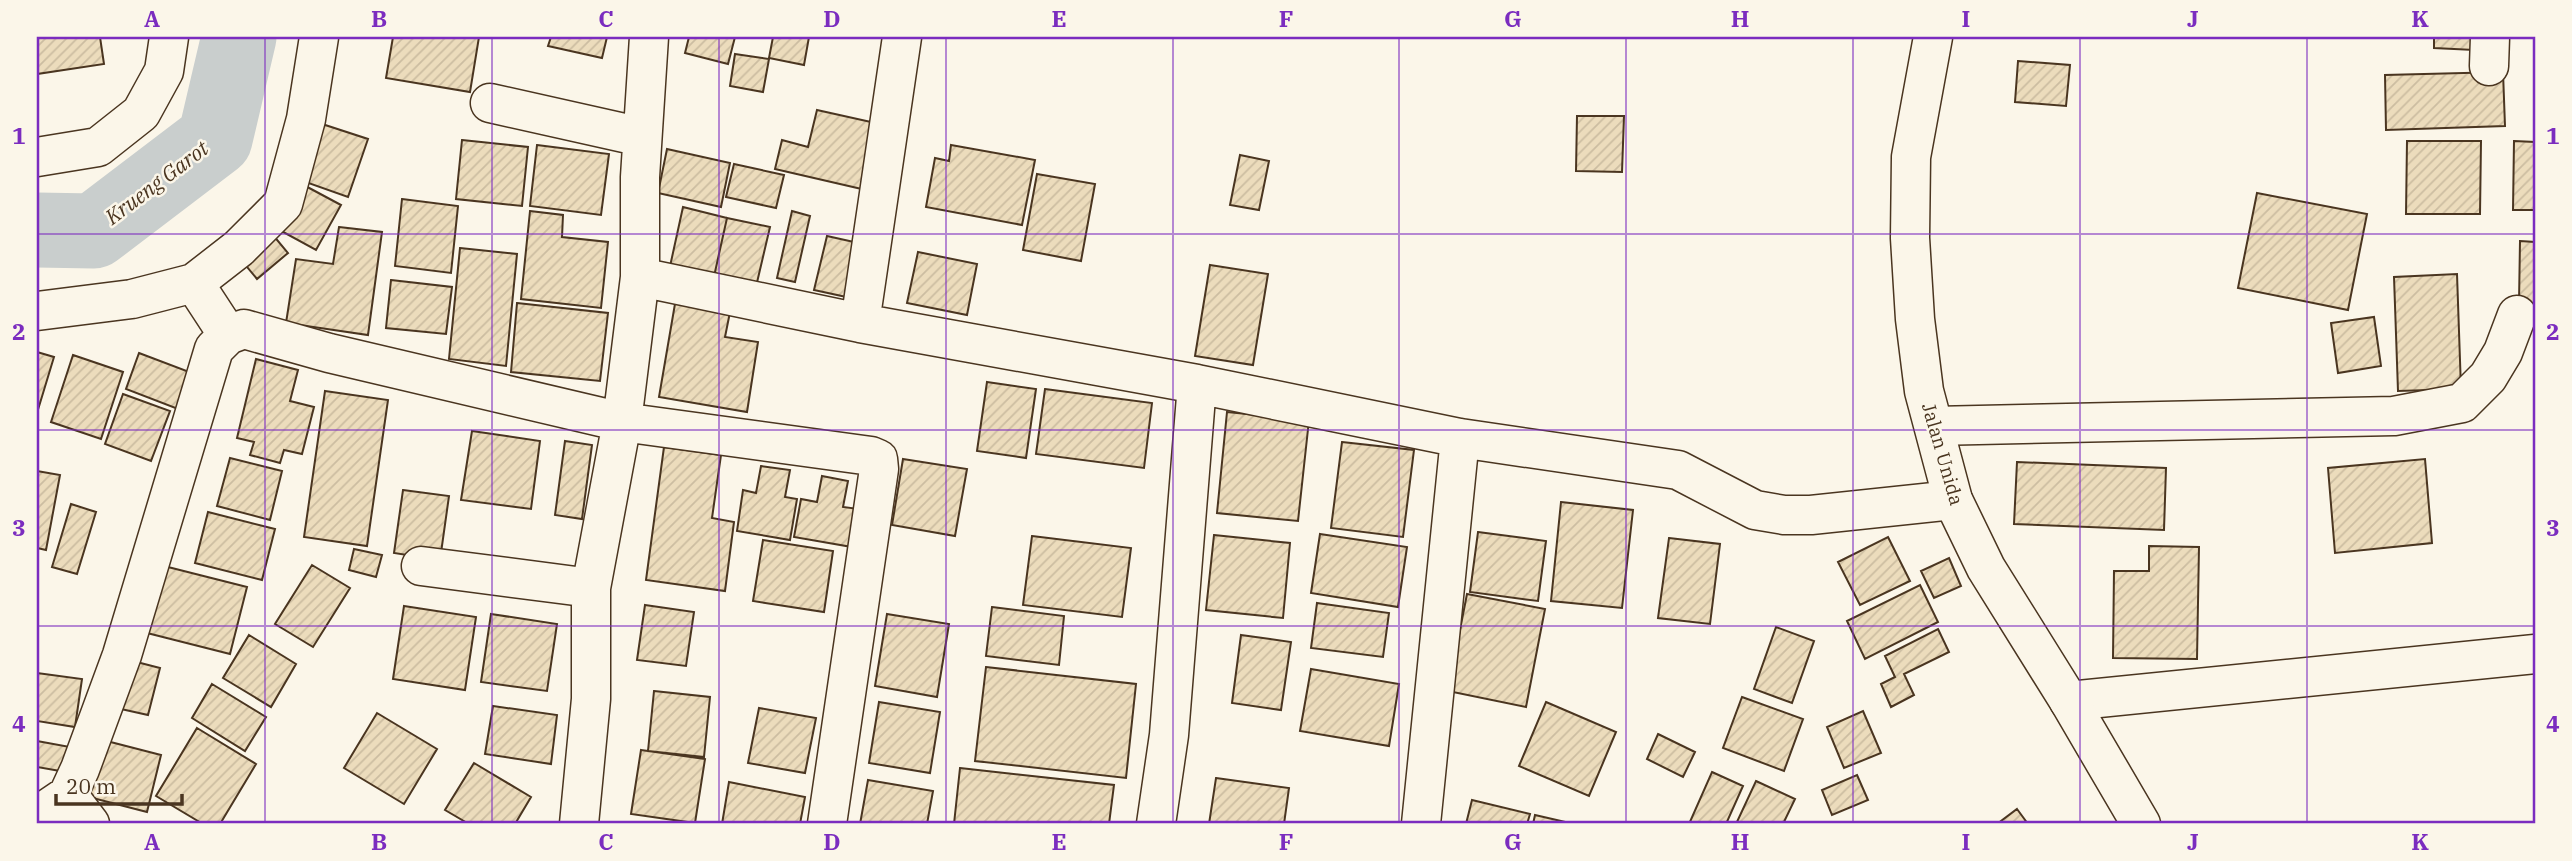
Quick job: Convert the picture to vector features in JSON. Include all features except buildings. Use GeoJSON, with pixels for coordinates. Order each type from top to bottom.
{"type":"FeatureCollection","features":[{"type":"Feature","properties":{"kind":"street"},"geometry":{"type":"LineString","coordinates":[[37,157],[98,147],[141,113],[164,71],[169,37]]}},
{"type":"Feature","properties":{"kind":"street"},"geometry":{"type":"LineString","coordinates":[[37,311],[132,299],[194,283],[239,248],[283,204],[306,120],[319,37]]}},
{"type":"Feature","properties":{"kind":"street"},"geometry":{"type":"LineString","coordinates":[[579,824],[591,699],[592,588],[622,422],[640,277],[642,137],[649,37]]}},
{"type":"Feature","properties":{"kind":"street"},"geometry":{"type":"LineString","coordinates":[[860,323],[902,37]]}},
{"type":"Feature","properties":{"kind":"street","name":"Jalan Unida"},"geometry":{"type":"LineString","coordinates":[[1933,37],[1911,157],[1910,238],[1915,319],[1924,391],[1953,500],[1986,568],[2069,701],[2141,824]]}},
{"type":"Feature","properties":{"kind":"street"},"geometry":{"type":"LineString","coordinates":[[490,103],[642,137]]}},
{"type":"Feature","properties":{"kind":"street"},"geometry":{"type":"LineString","coordinates":[[640,277],[860,323],[1198,383],[1460,438],[1678,470],[1755,510],[1784,515],[1824,514],[1953,500]]}},
{"type":"Feature","properties":{"kind":"street"},"geometry":{"type":"LineString","coordinates":[[194,283],[228,334]]}},
{"type":"Feature","properties":{"kind":"street"},"geometry":{"type":"LineString","coordinates":[[1934,426],[2395,416],[2462,403],[2488,377],[2517,315]]}},
{"type":"Feature","properties":{"kind":"street"},"geometry":{"type":"LineString","coordinates":[[37,816],[79,809],[122,655],[214,349],[228,334],[244,328],[329,353],[622,422],[878,459],[880,469],[827,824]]}},
{"type":"Feature","properties":{"kind":"street"},"geometry":{"type":"LineString","coordinates":[[1157,824],[1169,735],[1198,383]]}},
{"type":"Feature","properties":{"kind":"street"},"geometry":{"type":"LineString","coordinates":[[1421,824],[1460,438]]}},
{"type":"Feature","properties":{"kind":"street"},"geometry":{"type":"LineString","coordinates":[[421,566],[592,588]]}},
{"type":"Feature","properties":{"kind":"street"},"geometry":{"type":"LineString","coordinates":[[2069,701],[2535,654]]}},
{"type":"Feature","properties":{"kind":"waterway","name":"Krueng Garot"},"geometry":{"type":"LineString","coordinates":[[37,230],[94,231],[215,139],[239,37]]}}]}
